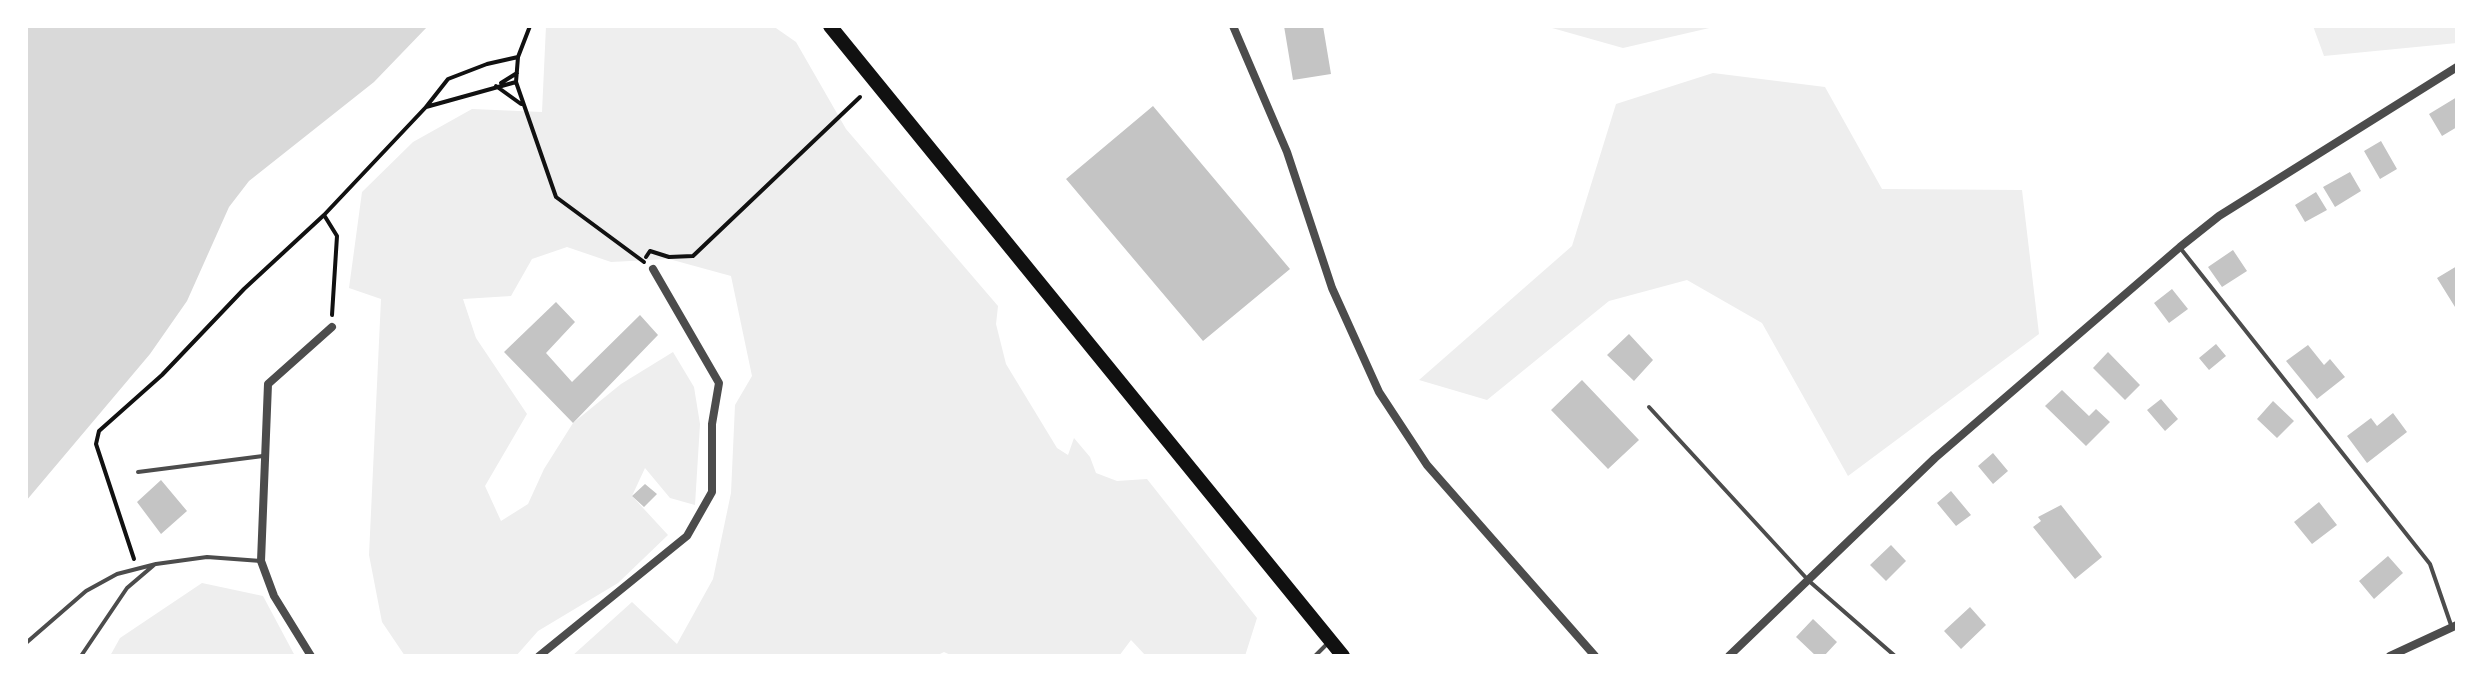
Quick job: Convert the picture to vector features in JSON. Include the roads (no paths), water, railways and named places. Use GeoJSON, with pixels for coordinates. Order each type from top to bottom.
{"type":"FeatureCollection","features":[{"type":"Feature","properties":{"kind":"main road"},"geometry":{"type":"LineString","coordinates":[[830,26],[1343,656]]}},
{"type":"Feature","properties":{"kind":"street"},"geometry":{"type":"LineString","coordinates":[[1233,26],[1287,152],[1332,288],[1379,392],[1427,465],[1595,656]]}},
{"type":"Feature","properties":{"kind":"street"},"geometry":{"type":"LineString","coordinates":[[1729,656],[1935,458],[2180,247],[2219,216],[2457,67]]}},
{"type":"Feature","properties":{"kind":"street"},"geometry":{"type":"LineString","coordinates":[[539,656],[687,536],[712,492],[712,424],[719,383],[653,269]]}},
{"type":"Feature","properties":{"kind":"street"},"geometry":{"type":"LineString","coordinates":[[311,656],[274,596],[261,561],[268,384],[332,327]]}},
{"type":"Feature","properties":{"kind":"street"},"geometry":{"type":"LineString","coordinates":[[2390,656],[2454,625]]}},
{"type":"Feature","properties":{"kind":"lane"},"geometry":{"type":"LineString","coordinates":[[2180,247],[2430,564],[2454,625]]}},
{"type":"Feature","properties":{"kind":"lane"},"geometry":{"type":"LineString","coordinates":[[1649,407],[1809,581],[1895,656]]}},
{"type":"Feature","properties":{"kind":"lane"},"geometry":{"type":"LineString","coordinates":[[138,472],[265,456]]}},
{"type":"Feature","properties":{"kind":"lane"},"geometry":{"type":"LineString","coordinates":[[26,643],[86,591],[117,574],[156,564],[207,557],[261,561]]}},
{"type":"Feature","properties":{"kind":"lane"},"geometry":{"type":"LineString","coordinates":[[81,656],[127,588],[156,564]]}},
{"type":"Feature","properties":{"kind":"lane"},"geometry":{"type":"LineString","coordinates":[[1315,656],[1330,641]]}}]}
